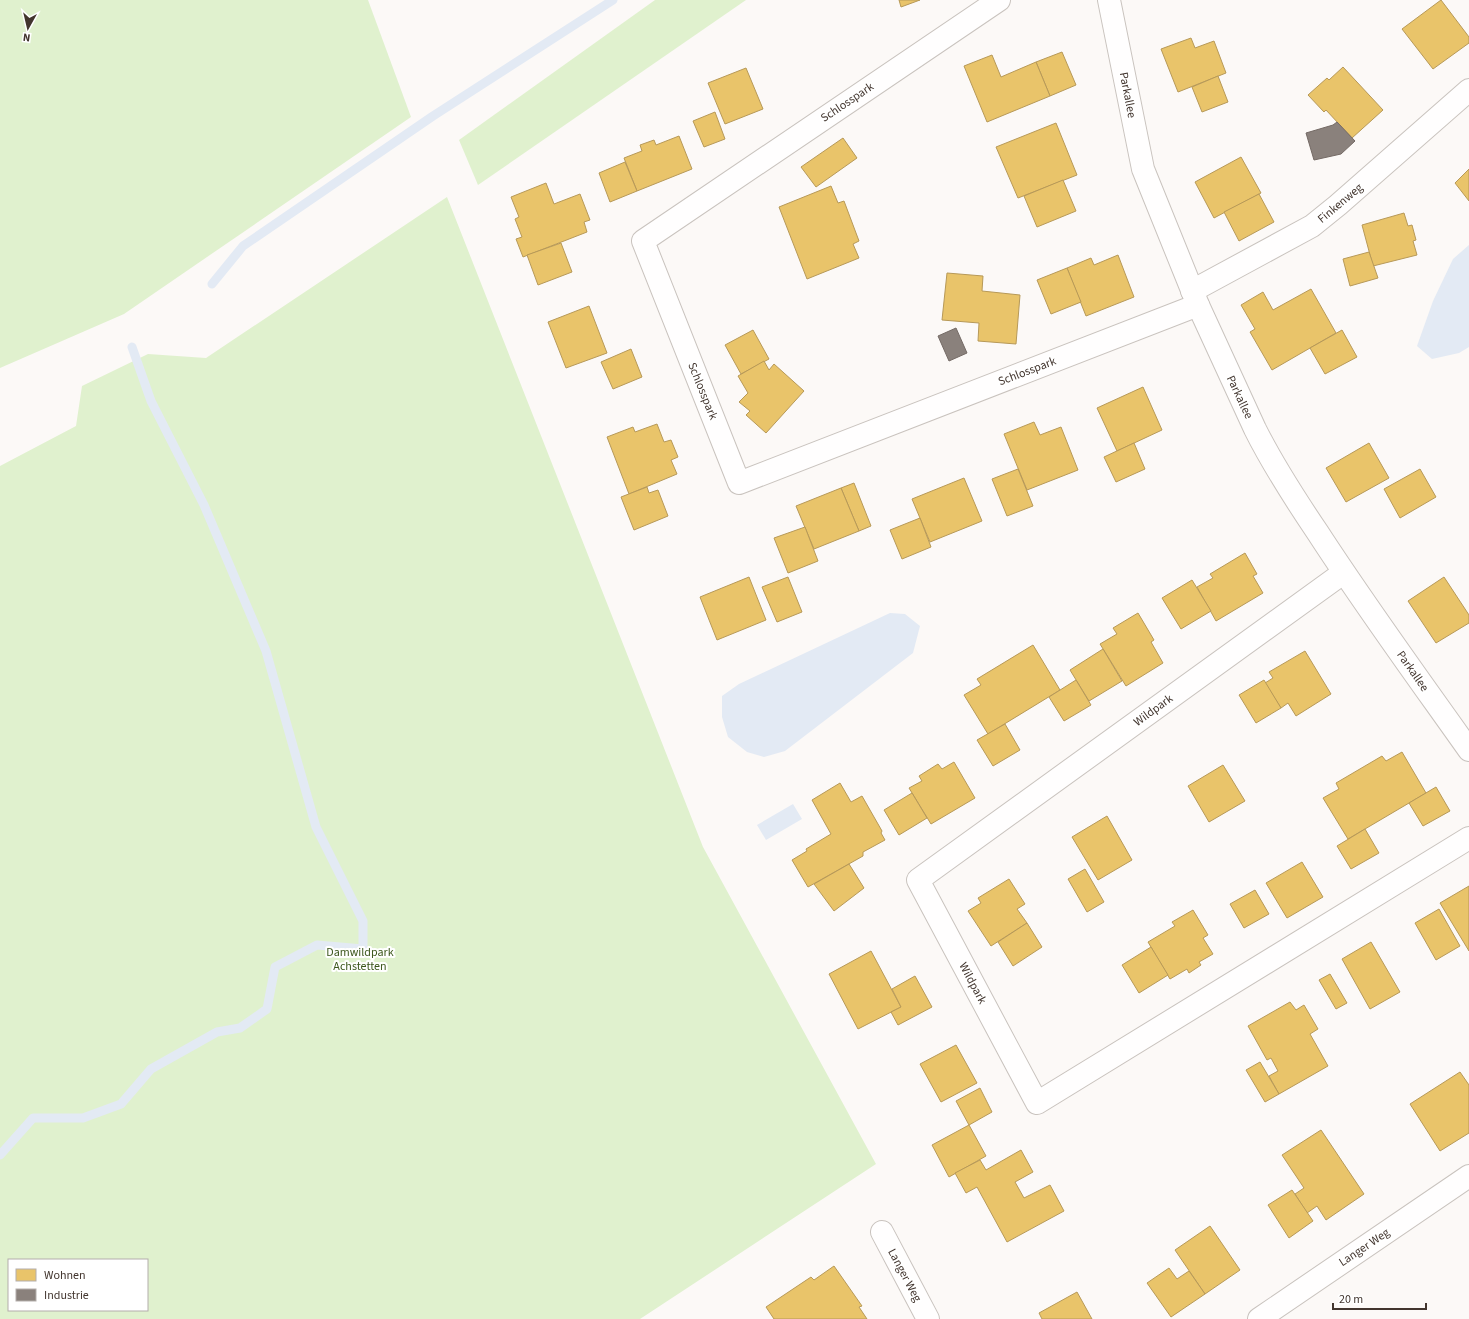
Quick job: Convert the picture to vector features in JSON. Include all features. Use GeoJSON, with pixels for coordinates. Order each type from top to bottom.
{"type":"FeatureCollection","features":[{"type":"Feature","properties":{"kind":"street","name":"Schlosspark"},"geometry":{"type":"LineString","coordinates":[[999,0],[643,241],[740,483],[1195,298]]}},
{"type":"Feature","properties":{"kind":"street","name":"Parkallee"},"geometry":{"type":"LineString","coordinates":[[1109,0],[1143,169],[1195,298],[1263,446],[1344,573],[1469,750]]}},
{"type":"Feature","properties":{"kind":"street","name":"Finkenweg"},"geometry":{"type":"LineString","coordinates":[[1195,298],[1312,226],[1469,90]]}},
{"type":"Feature","properties":{"kind":"street","name":"Wildpark"},"geometry":{"type":"LineString","coordinates":[[1344,573],[918,880],[1037,1103],[1469,838]]}},
{"type":"Feature","properties":{"kind":"street","name":"Langer Weg"},"geometry":{"type":"LineString","coordinates":[[1259,1319],[1469,1176]]}},
{"type":"Feature","properties":{"kind":"street","name":"Langer Weg"},"geometry":{"type":"LineString","coordinates":[[882,1232],[928,1319]]}},
{"type":"Feature","properties":{"kind":"green space"},"geometry":{"type":"Polygon","coordinates":[[[0,0],[368,0],[411,117],[124,314],[0,368],[0,0]]]}},
{"type":"Feature","properties":{"kind":"green space"},"geometry":{"type":"Polygon","coordinates":[[[655,0],[746,0],[478,185],[459,140],[655,0]]]}},
{"type":"Feature","properties":{"kind":"green space","name":"Damwildpark Achstetten"},"geometry":{"type":"Polygon","coordinates":[[[447,197],[703,847],[876,1164],[640,1319],[0,1319],[0,466],[76,426],[82,386],[148,354],[206,358],[447,197]]]}},
{"type":"Feature","properties":{"kind":"shaded area"},"geometry":{"type":"Polygon","coordinates":[[[1469,245],[1469,347],[1459,353],[1432,359],[1417,346],[1433,301],[1453,259],[1469,245]]]}},
{"type":"Feature","properties":{"kind":"shaded area"},"geometry":{"type":"Polygon","coordinates":[[[890,613],[905,614],[920,626],[913,653],[785,751],[764,757],[747,752],[728,737],[722,717],[722,696],[739,684],[890,613]]]}},
{"type":"Feature","properties":{"kind":"shaded area"},"geometry":{"type":"Polygon","coordinates":[[[793,804],[802,819],[766,840],[757,825],[793,804]]]}},
{"type":"Feature","properties":{"kind":"building: Wohnen"},"geometry":{"type":"Polygon","coordinates":[[[899,0],[920,0],[901,7],[899,0]]]}},
{"type":"Feature","properties":{"kind":"building: Wohnen"},"geometry":{"type":"Polygon","coordinates":[[[1441,0],[1469,37],[1469,43],[1433,69],[1402,29],[1441,0]]]}},
{"type":"Feature","properties":{"kind":"building: Wohnen"},"geometry":{"type":"Polygon","coordinates":[[[1191,38],[1195,48],[1214,41],[1226,73],[1178,92],[1161,49],[1191,38]]]}},
{"type":"Feature","properties":{"kind":"building: Wohnen"},"geometry":{"type":"Polygon","coordinates":[[[1062,52],[1076,85],[1050,96],[1036,62],[1062,52]]]}},
{"type":"Feature","properties":{"kind":"building: Wohnen"},"geometry":{"type":"Polygon","coordinates":[[[992,55],[1001,77],[1036,62],[1050,96],[987,122],[964,66],[992,55]]]}},
{"type":"Feature","properties":{"kind":"building: Wohnen"},"geometry":{"type":"Polygon","coordinates":[[[1343,67],[1383,110],[1352,138],[1326,110],[1324,112],[1308,95],[1327,78],[1329,80],[1343,67]]]}},
{"type":"Feature","properties":{"kind":"building: Wohnen"},"geometry":{"type":"Polygon","coordinates":[[[746,68],[763,109],[725,124],[708,83],[746,68]]]}},
{"type":"Feature","properties":{"kind":"building: Wohnen"},"geometry":{"type":"Polygon","coordinates":[[[1218,76],[1228,102],[1202,112],[1192,87],[1218,76]]]}},
{"type":"Feature","properties":{"kind":"building: Wohnen"},"geometry":{"type":"Polygon","coordinates":[[[715,112],[725,139],[704,147],[693,121],[715,112]]]}},
{"type":"Feature","properties":{"kind":"building: Wohnen"},"geometry":{"type":"Polygon","coordinates":[[[1056,123],[1077,175],[1018,198],[996,147],[1056,123]]]}},
{"type":"Feature","properties":{"kind":"building: Wohnen"},"geometry":{"type":"Polygon","coordinates":[[[679,136],[692,169],[637,191],[624,158],[642,151],[640,145],[654,140],[656,145],[679,136]]]}},
{"type":"Feature","properties":{"kind":"building: Wohnen"},"geometry":{"type":"Polygon","coordinates":[[[843,138],[857,158],[816,187],[801,167],[843,138]]]}},
{"type":"Feature","properties":{"kind":"building: Wohnen"},"geometry":{"type":"Polygon","coordinates":[[[1241,157],[1261,193],[1214,218],[1195,182],[1241,157]]]}},
{"type":"Feature","properties":{"kind":"building: Wohnen"},"geometry":{"type":"Polygon","coordinates":[[[625,162],[637,191],[610,202],[599,173],[625,162]]]}},
{"type":"Feature","properties":{"kind":"building: Wohnen"},"geometry":{"type":"Polygon","coordinates":[[[1469,169],[1469,201],[1455,183],[1469,169]]]}},
{"type":"Feature","properties":{"kind":"building: Wohnen"},"geometry":{"type":"Polygon","coordinates":[[[1063,180],[1076,211],[1037,227],[1024,196],[1063,180]]]}},
{"type":"Feature","properties":{"kind":"building: Wohnen"},"geometry":{"type":"Polygon","coordinates":[[[546,183],[554,204],[580,194],[590,220],[584,222],[587,232],[523,257],[516,239],[522,237],[515,219],[519,217],[511,197],[546,183]]]}},
{"type":"Feature","properties":{"kind":"building: Wohnen"},"geometry":{"type":"Polygon","coordinates":[[[831,186],[838,203],[844,201],[859,241],[853,244],[859,258],[807,279],[779,207],[831,186]]]}},
{"type":"Feature","properties":{"kind":"building: Wohnen"},"geometry":{"type":"Polygon","coordinates":[[[1259,194],[1274,222],[1239,241],[1224,212],[1259,194]]]}},
{"type":"Feature","properties":{"kind":"building: Wohnen"},"geometry":{"type":"Polygon","coordinates":[[[1404,213],[1408,226],[1412,225],[1416,240],[1413,241],[1417,255],[1373,266],[1362,225],[1404,213]]]}},
{"type":"Feature","properties":{"kind":"building: Wohnen"},"geometry":{"type":"Polygon","coordinates":[[[561,243],[572,272],[538,285],[527,255],[561,243]]]}},
{"type":"Feature","properties":{"kind":"building: Wohnen"},"geometry":{"type":"Polygon","coordinates":[[[1369,252],[1378,278],[1350,286],[1343,259],[1369,252]]]}},
{"type":"Feature","properties":{"kind":"building: Wohnen"},"geometry":{"type":"Polygon","coordinates":[[[1118,255],[1134,297],[1086,316],[1067,268],[1091,258],[1094,265],[1118,255]]]}},
{"type":"Feature","properties":{"kind":"building: Wohnen"},"geometry":{"type":"Polygon","coordinates":[[[1067,268],[1081,302],[1051,314],[1037,280],[1067,268]]]}},
{"type":"Feature","properties":{"kind":"building: Wohnen"},"geometry":{"type":"Polygon","coordinates":[[[947,273],[983,276],[982,291],[1020,295],[1016,344],[978,341],[979,323],[942,320],[947,273]]]}},
{"type":"Feature","properties":{"kind":"building: Wohnen"},"geometry":{"type":"Polygon","coordinates":[[[1311,289],[1336,333],[1272,370],[1250,332],[1255,329],[1241,305],[1263,292],[1273,310],[1311,289]]]}},
{"type":"Feature","properties":{"kind":"building: Wohnen"},"geometry":{"type":"Polygon","coordinates":[[[589,306],[607,353],[566,368],[548,322],[589,306]]]}},
{"type":"Feature","properties":{"kind":"building: Wohnen"},"geometry":{"type":"Polygon","coordinates":[[[753,330],[769,359],[741,374],[725,345],[753,330]]]}},
{"type":"Feature","properties":{"kind":"building: Wohnen"},"geometry":{"type":"Polygon","coordinates":[[[1342,330],[1357,357],[1325,374],[1310,348],[1342,330]]]}},
{"type":"Feature","properties":{"kind":"building: Wohnen"},"geometry":{"type":"Polygon","coordinates":[[[631,349],[642,377],[613,389],[601,362],[631,349]]]}},
{"type":"Feature","properties":{"kind":"building: Wohnen"},"geometry":{"type":"Polygon","coordinates":[[[764,361],[769,370],[774,364],[804,391],[766,433],[746,415],[750,411],[739,402],[748,393],[738,376],[764,361]]]}},
{"type":"Feature","properties":{"kind":"building: Wohnen"},"geometry":{"type":"Polygon","coordinates":[[[1143,387],[1162,430],[1117,451],[1097,408],[1143,387]]]}},
{"type":"Feature","properties":{"kind":"building: Wohnen"},"geometry":{"type":"Polygon","coordinates":[[[1034,422],[1040,435],[1061,427],[1078,470],[1027,490],[1004,434],[1034,422]]]}},
{"type":"Feature","properties":{"kind":"building: Wohnen"},"geometry":{"type":"Polygon","coordinates":[[[657,424],[664,442],[671,440],[678,457],[671,460],[677,474],[629,494],[607,437],[633,427],[635,432],[657,424]]]}},
{"type":"Feature","properties":{"kind":"building: Wohnen"},"geometry":{"type":"Polygon","coordinates":[[[1134,443],[1145,469],[1116,482],[1104,457],[1134,443]]]}},
{"type":"Feature","properties":{"kind":"building: Wohnen"},"geometry":{"type":"Polygon","coordinates":[[[1369,443],[1389,478],[1346,502],[1326,468],[1369,443]]]}},
{"type":"Feature","properties":{"kind":"building: Wohnen"},"geometry":{"type":"Polygon","coordinates":[[[1018,469],[1033,506],[1007,516],[992,479],[1018,469]]]}},
{"type":"Feature","properties":{"kind":"building: Wohnen"},"geometry":{"type":"Polygon","coordinates":[[[1420,469],[1436,497],[1400,518],[1384,489],[1420,469]]]}},
{"type":"Feature","properties":{"kind":"building: Wohnen"},"geometry":{"type":"Polygon","coordinates":[[[964,478],[982,521],[930,542],[912,499],[964,478]]]}},
{"type":"Feature","properties":{"kind":"building: Wohnen"},"geometry":{"type":"Polygon","coordinates":[[[854,483],[871,526],[859,531],[841,488],[854,483]]]}},
{"type":"Feature","properties":{"kind":"building: Wohnen"},"geometry":{"type":"Polygon","coordinates":[[[647,487],[649,493],[658,490],[668,516],[634,530],[621,497],[647,487]]]}},
{"type":"Feature","properties":{"kind":"building: Wohnen"},"geometry":{"type":"Polygon","coordinates":[[[841,488],[859,531],[814,549],[796,506],[841,488]]]}},
{"type":"Feature","properties":{"kind":"building: Wohnen"},"geometry":{"type":"Polygon","coordinates":[[[920,518],[931,547],[902,559],[890,530],[920,518]]]}},
{"type":"Feature","properties":{"kind":"building: Wohnen"},"geometry":{"type":"Polygon","coordinates":[[[805,527],[818,561],[788,573],[774,538],[805,527]]]}},
{"type":"Feature","properties":{"kind":"building: Wohnen"},"geometry":{"type":"Polygon","coordinates":[[[1245,553],[1257,574],[1253,576],[1263,593],[1216,621],[1197,587],[1213,578],[1210,574],[1245,553]]]}},
{"type":"Feature","properties":{"kind":"building: Wohnen"},"geometry":{"type":"Polygon","coordinates":[[[749,577],[766,620],[717,640],[700,597],[749,577]]]}},
{"type":"Feature","properties":{"kind":"building: Wohnen"},"geometry":{"type":"Polygon","coordinates":[[[788,577],[802,612],[777,622],[762,587],[788,577]]]}},
{"type":"Feature","properties":{"kind":"building: Wohnen"},"geometry":{"type":"Polygon","coordinates":[[[1444,577],[1469,615],[1469,623],[1436,643],[1408,601],[1444,577]]]}},
{"type":"Feature","properties":{"kind":"building: Wohnen"},"geometry":{"type":"Polygon","coordinates":[[[1192,580],[1211,611],[1181,629],[1162,598],[1192,580]]]}},
{"type":"Feature","properties":{"kind":"building: Wohnen"},"geometry":{"type":"Polygon","coordinates":[[[1138,613],[1154,640],[1151,642],[1163,663],[1126,686],[1100,644],[1117,634],[1113,628],[1138,613]]]}},
{"type":"Feature","properties":{"kind":"building: Wohnen"},"geometry":{"type":"Polygon","coordinates":[[[1033,645],[1060,690],[988,734],[964,695],[981,685],[977,679],[1033,645]]]}},
{"type":"Feature","properties":{"kind":"building: Wohnen"},"geometry":{"type":"Polygon","coordinates":[[[1103,649],[1122,681],[1089,701],[1070,670],[1103,649]]]}},
{"type":"Feature","properties":{"kind":"building: Wohnen"},"geometry":{"type":"Polygon","coordinates":[[[1305,651],[1331,694],[1296,716],[1288,703],[1281,708],[1265,683],[1273,678],[1269,672],[1305,651]]]}},
{"type":"Feature","properties":{"kind":"building: Wohnen"},"geometry":{"type":"Polygon","coordinates":[[[1076,680],[1091,705],[1064,721],[1049,697],[1076,680]]]}},
{"type":"Feature","properties":{"kind":"building: Wohnen"},"geometry":{"type":"Polygon","coordinates":[[[1264,680],[1281,708],[1256,723],[1239,695],[1264,680]]]}},
{"type":"Feature","properties":{"kind":"building: Wohnen"},"geometry":{"type":"Polygon","coordinates":[[[1005,724],[1020,750],[993,766],[977,740],[1005,724]]]}},
{"type":"Feature","properties":{"kind":"building: Wohnen"},"geometry":{"type":"Polygon","coordinates":[[[1402,752],[1426,793],[1348,839],[1323,798],[1339,789],[1336,783],[1382,756],[1386,761],[1402,752]]]}},
{"type":"Feature","properties":{"kind":"building: Wohnen"},"geometry":{"type":"Polygon","coordinates":[[[954,762],[975,798],[931,824],[909,788],[922,781],[919,776],[938,764],[942,769],[954,762]]]}},
{"type":"Feature","properties":{"kind":"building: Wohnen"},"geometry":{"type":"Polygon","coordinates":[[[1223,765],[1245,801],[1209,822],[1188,786],[1223,765]]]}},
{"type":"Feature","properties":{"kind":"building: Wohnen"},"geometry":{"type":"Polygon","coordinates":[[[840,783],[851,802],[862,796],[882,831],[881,833],[885,840],[863,852],[863,856],[808,887],[792,860],[807,851],[806,849],[831,834],[812,800],[840,783]]]}},
{"type":"Feature","properties":{"kind":"building: Wohnen"},"geometry":{"type":"Polygon","coordinates":[[[1436,787],[1450,811],[1423,826],[1409,803],[1436,787]]]}},
{"type":"Feature","properties":{"kind":"building: Wohnen"},"geometry":{"type":"Polygon","coordinates":[[[912,793],[927,818],[899,835],[884,810],[912,793]]]}},
{"type":"Feature","properties":{"kind":"building: Wohnen"},"geometry":{"type":"Polygon","coordinates":[[[1107,816],[1132,860],[1098,880],[1072,837],[1107,816]]]}},
{"type":"Feature","properties":{"kind":"building: Wohnen"},"geometry":{"type":"Polygon","coordinates":[[[1365,829],[1379,853],[1351,869],[1337,846],[1365,829]]]}},
{"type":"Feature","properties":{"kind":"building: Wohnen"},"geometry":{"type":"Polygon","coordinates":[[[1302,862],[1323,897],[1287,918],[1266,883],[1302,862]]]}},
{"type":"Feature","properties":{"kind":"building: Wohnen"},"geometry":{"type":"Polygon","coordinates":[[[849,864],[864,888],[834,911],[814,884],[849,864]]]}},
{"type":"Feature","properties":{"kind":"building: Wohnen"},"geometry":{"type":"Polygon","coordinates":[[[1085,869],[1104,902],[1087,912],[1068,879],[1085,869]]]}},
{"type":"Feature","properties":{"kind":"building: Wohnen"},"geometry":{"type":"Polygon","coordinates":[[[1009,879],[1025,904],[1017,909],[1027,923],[991,946],[968,911],[981,903],[978,898],[1009,879]]]}},
{"type":"Feature","properties":{"kind":"building: Wohnen"},"geometry":{"type":"Polygon","coordinates":[[[1469,886],[1469,951],[1440,903],[1469,886]]]}},
{"type":"Feature","properties":{"kind":"building: Wohnen"},"geometry":{"type":"Polygon","coordinates":[[[1255,890],[1269,914],[1244,928],[1230,904],[1255,890]]]}},
{"type":"Feature","properties":{"kind":"building: Wohnen"},"geometry":{"type":"Polygon","coordinates":[[[1439,909],[1460,946],[1436,960],[1415,923],[1439,909]]]}},
{"type":"Feature","properties":{"kind":"building: Wohnen"},"geometry":{"type":"Polygon","coordinates":[[[1193,910],[1208,935],[1203,938],[1213,954],[1199,962],[1201,965],[1189,973],[1187,969],[1170,979],[1148,942],[1175,926],[1172,922],[1193,910]]]}},
{"type":"Feature","properties":{"kind":"building: Wohnen"},"geometry":{"type":"Polygon","coordinates":[[[1027,923],[1042,947],[1013,966],[998,942],[1027,923]]]}},
{"type":"Feature","properties":{"kind":"building: Wohnen"},"geometry":{"type":"Polygon","coordinates":[[[1371,942],[1400,992],[1370,1009],[1342,959],[1371,942]]]}},
{"type":"Feature","properties":{"kind":"building: Wohnen"},"geometry":{"type":"Polygon","coordinates":[[[1151,947],[1168,975],[1139,993],[1122,965],[1151,947]]]}},
{"type":"Feature","properties":{"kind":"building: Wohnen"},"geometry":{"type":"Polygon","coordinates":[[[871,951],[901,1007],[858,1029],[829,974],[871,951]]]}},
{"type":"Feature","properties":{"kind":"building: Wohnen"},"geometry":{"type":"Polygon","coordinates":[[[1330,974],[1347,1003],[1336,1009],[1319,980],[1330,974]]]}},
{"type":"Feature","properties":{"kind":"building: Wohnen"},"geometry":{"type":"Polygon","coordinates":[[[915,976],[932,1007],[898,1025],[891,1012],[901,1007],[892,989],[915,976]]]}},
{"type":"Feature","properties":{"kind":"building: Wohnen"},"geometry":{"type":"Polygon","coordinates":[[[1290,1002],[1296,1010],[1304,1005],[1318,1029],[1310,1034],[1328,1066],[1279,1094],[1269,1076],[1278,1071],[1271,1058],[1267,1060],[1248,1026],[1290,1002]]]}},
{"type":"Feature","properties":{"kind":"building: Wohnen"},"geometry":{"type":"Polygon","coordinates":[[[956,1045],[977,1083],[941,1102],[920,1064],[956,1045]]]}},
{"type":"Feature","properties":{"kind":"building: Wohnen"},"geometry":{"type":"Polygon","coordinates":[[[1260,1062],[1279,1094],[1265,1102],[1246,1070],[1260,1062]]]}},
{"type":"Feature","properties":{"kind":"building: Wohnen"},"geometry":{"type":"Polygon","coordinates":[[[1460,1072],[1469,1085],[1469,1133],[1440,1151],[1410,1104],[1460,1072]]]}},
{"type":"Feature","properties":{"kind":"building: Wohnen"},"geometry":{"type":"Polygon","coordinates":[[[980,1088],[992,1112],[969,1125],[956,1101],[980,1088]]]}},
{"type":"Feature","properties":{"kind":"building: Wohnen"},"geometry":{"type":"Polygon","coordinates":[[[969,1125],[986,1156],[949,1177],[932,1145],[969,1125]]]}},
{"type":"Feature","properties":{"kind":"building: Wohnen"},"geometry":{"type":"Polygon","coordinates":[[[1321,1130],[1364,1194],[1326,1220],[1317,1206],[1307,1213],[1295,1194],[1304,1188],[1282,1155],[1321,1130]]]}},
{"type":"Feature","properties":{"kind":"building: Wohnen"},"geometry":{"type":"Polygon","coordinates":[[[1021,1150],[1033,1172],[1015,1182],[1024,1198],[1050,1185],[1064,1211],[1007,1242],[977,1187],[966,1193],[955,1173],[980,1160],[986,1170],[1021,1150]]]}},
{"type":"Feature","properties":{"kind":"building: Wohnen"},"geometry":{"type":"Polygon","coordinates":[[[1292,1190],[1313,1221],[1289,1238],[1268,1205],[1292,1190]]]}},
{"type":"Feature","properties":{"kind":"building: Wohnen"},"geometry":{"type":"Polygon","coordinates":[[[1210,1226],[1240,1270],[1205,1294],[1175,1250],[1210,1226]]]}},
{"type":"Feature","properties":{"kind":"building: Wohnen"},"geometry":{"type":"Polygon","coordinates":[[[834,1266],[862,1306],[859,1307],[867,1319],[774,1319],[766,1307],[811,1277],[814,1280],[834,1266]]]}},
{"type":"Feature","properties":{"kind":"building: Wohnen"},"geometry":{"type":"Polygon","coordinates":[[[1169,1268],[1177,1279],[1189,1271],[1205,1294],[1171,1317],[1147,1283],[1169,1268]]]}},
{"type":"Feature","properties":{"kind":"building: Wohnen"},"geometry":{"type":"Polygon","coordinates":[[[1077,1292],[1092,1319],[1042,1319],[1039,1313],[1077,1292]]]}},
{"type":"Feature","properties":{"kind":"building: Industrie"},"geometry":{"type":"Polygon","coordinates":[[[1337,122],[1355,141],[1341,154],[1314,160],[1306,133],[1333,125],[1337,122]]]}},
{"type":"Feature","properties":{"kind":"building: Industrie"},"geometry":{"type":"Polygon","coordinates":[[[956,328],[967,353],[949,361],[938,336],[956,328]]]}},
{"type":"Feature","properties":{"kind":"waterway"},"geometry":{"type":"LineString","coordinates":[[212,284],[243,246],[433,116],[613,0]]}},
{"type":"Feature","properties":{"kind":"waterway"},"geometry":{"type":"LineString","coordinates":[[0,1155],[33,1118],[83,1118],[121,1104],[151,1069],[217,1032],[240,1028],[267,1009],[275,967],[317,945],[363,949],[363,921],[316,827],[266,651],[204,505],[151,401],[132,347]]}}]}
